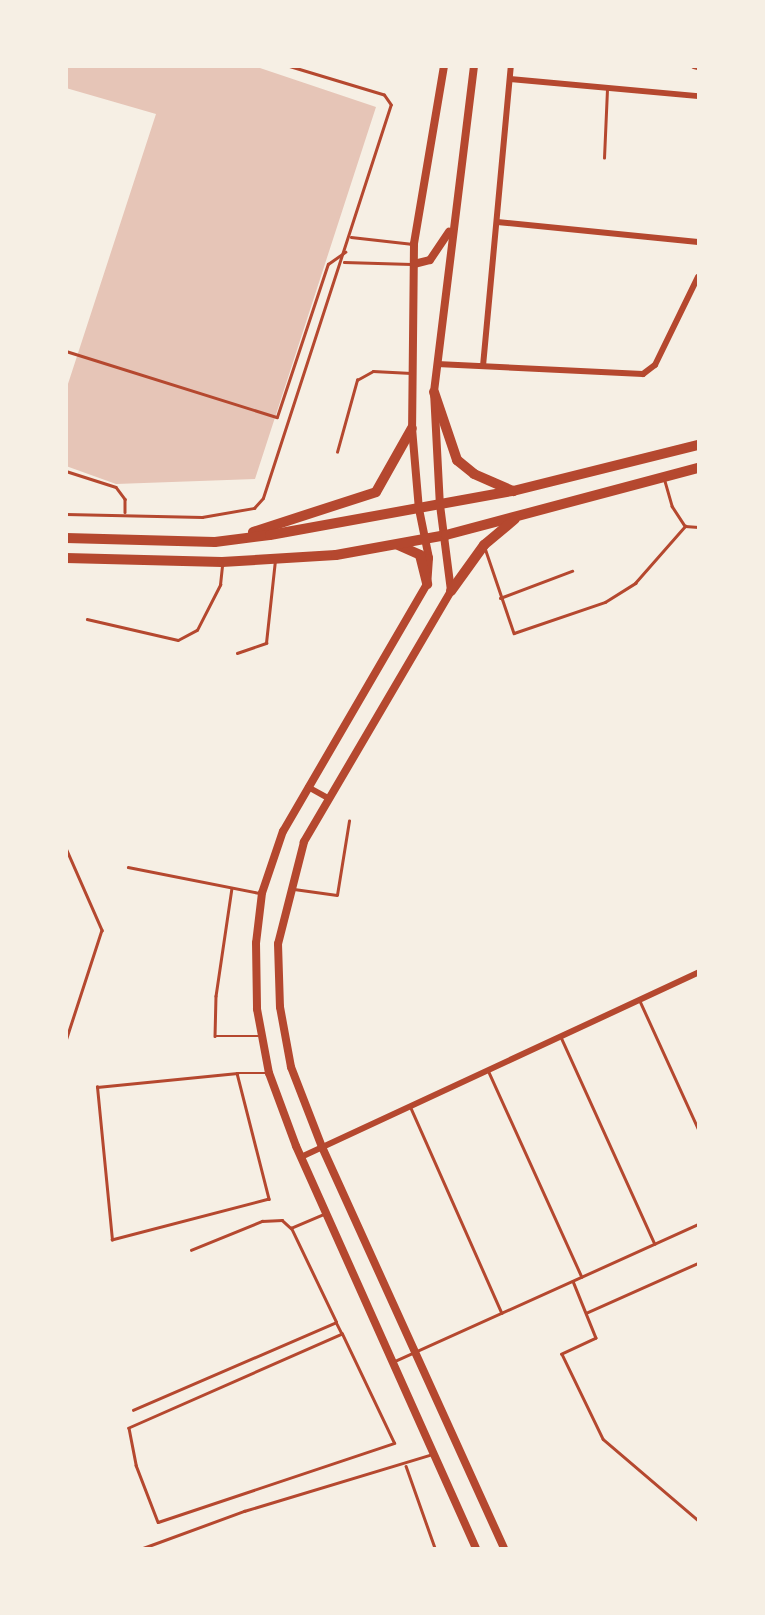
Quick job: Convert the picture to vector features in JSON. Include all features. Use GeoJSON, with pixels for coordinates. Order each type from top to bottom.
{"type":"FeatureCollection","features":[{"type":"Feature","properties":{"kind":"main road"},"geometry":{"type":"LineString","coordinates":[[434,392],[457,460],[474,474],[513,491]]}},
{"type":"Feature","properties":{"kind":"main road"},"geometry":{"type":"LineString","coordinates":[[215,542],[315,515],[376,492],[412,428]]}},
{"type":"Feature","properties":{"kind":"main road"},"geometry":{"type":"LineString","coordinates":[[66,538],[215,542],[513,491],[698,445]]}},
{"type":"Feature","properties":{"kind":"main road"},"geometry":{"type":"LineString","coordinates":[[66,558],[222,562],[275,560],[446,535],[698,468]]}},
{"type":"Feature","properties":{"kind":"main road"},"geometry":{"type":"LineString","coordinates":[[451,591],[484,545],[524,513]]}},
{"type":"Feature","properties":{"kind":"main road"},"geometry":{"type":"LineString","coordinates":[[387,544],[414,548],[423,561],[427,584]]}},
{"type":"Feature","properties":{"kind":"street"},"geometry":{"type":"LineString","coordinates":[[444,66],[414,244],[412,428],[419,509],[429,558],[427,584],[283,831],[262,894],[256,943],[261,1035],[268,1073],[301,1157],[476,1549]]}},
{"type":"Feature","properties":{"kind":"street"},"geometry":{"type":"LineString","coordinates":[[474,66],[451,226],[434,392],[440,505],[446,535],[451,591],[304,842],[278,944],[280,1007],[291,1067],[322,1147],[505,1549]]}},
{"type":"Feature","properties":{"kind":"street"},"geometry":{"type":"LineString","coordinates":[[483,366],[511,66]]}},
{"type":"Feature","properties":{"kind":"street"},"geometry":{"type":"LineString","coordinates":[[510,79],[698,96]]}},
{"type":"Feature","properties":{"kind":"street"},"geometry":{"type":"LineString","coordinates":[[497,222],[698,242]]}},
{"type":"Feature","properties":{"kind":"street"},"geometry":{"type":"LineString","coordinates":[[414,264],[430,260],[440,250],[451,226]]}},
{"type":"Feature","properties":{"kind":"street"},"geometry":{"type":"LineString","coordinates":[[437,364],[648,372],[698,277]]}},
{"type":"Feature","properties":{"kind":"street"},"geometry":{"type":"LineString","coordinates":[[308,787],[328,797]]}},
{"type":"Feature","properties":{"kind":"street"},"geometry":{"type":"LineString","coordinates":[[301,1157],[698,973]]}},
{"type":"Feature","properties":{"kind":"lane"},"geometry":{"type":"LineString","coordinates":[[66,514],[125,513],[202,517],[254,508],[263,498],[351,237],[390,100],[288,66]]}},
{"type":"Feature","properties":{"kind":"lane"},"geometry":{"type":"LineString","coordinates":[[604,158],[607,86]]}},
{"type":"Feature","properties":{"kind":"lane"},"geometry":{"type":"LineString","coordinates":[[351,237],[414,244]]}},
{"type":"Feature","properties":{"kind":"lane"},"geometry":{"type":"LineString","coordinates":[[66,351],[277,417],[328,264],[346,252]]}},
{"type":"Feature","properties":{"kind":"lane"},"geometry":{"type":"LineString","coordinates":[[343,262],[414,264]]}},
{"type":"Feature","properties":{"kind":"lane"},"geometry":{"type":"LineString","coordinates":[[337,452],[357,380],[373,371],[411,373]]}},
{"type":"Feature","properties":{"kind":"lane"},"geometry":{"type":"LineString","coordinates":[[66,471],[116,487],[125,499],[125,513]]}},
{"type":"Feature","properties":{"kind":"lane"},"geometry":{"type":"LineString","coordinates":[[664,478],[671,506],[685,526]]}},
{"type":"Feature","properties":{"kind":"lane"},"geometry":{"type":"LineString","coordinates":[[685,526],[698,527]]}},
{"type":"Feature","properties":{"kind":"lane"},"geometry":{"type":"LineString","coordinates":[[484,545],[514,633],[606,602],[635,583],[685,526]]}},
{"type":"Feature","properties":{"kind":"lane"},"geometry":{"type":"LineString","coordinates":[[237,653],[266,643],[275,560]]}},
{"type":"Feature","properties":{"kind":"lane"},"geometry":{"type":"LineString","coordinates":[[87,620],[178,640],[197,630],[220,585],[222,562]]}},
{"type":"Feature","properties":{"kind":"lane"},"geometry":{"type":"LineString","coordinates":[[500,598],[572,571]]}},
{"type":"Feature","properties":{"kind":"lane"},"geometry":{"type":"LineString","coordinates":[[291,888],[337,895],[349,821]]}},
{"type":"Feature","properties":{"kind":"lane"},"geometry":{"type":"LineString","coordinates":[[66,848],[102,930],[66,1041]]}},
{"type":"Feature","properties":{"kind":"lane"},"geometry":{"type":"LineString","coordinates":[[128,867],[262,894]]}},
{"type":"Feature","properties":{"kind":"lane"},"geometry":{"type":"LineString","coordinates":[[232,888],[216,996],[215,1037],[261,1035]]}},
{"type":"Feature","properties":{"kind":"lane"},"geometry":{"type":"LineString","coordinates":[[639,1000],[698,1128]]}},
{"type":"Feature","properties":{"kind":"lane"},"geometry":{"type":"LineString","coordinates":[[561,1037],[655,1244]]}},
{"type":"Feature","properties":{"kind":"lane"},"geometry":{"type":"LineString","coordinates":[[488,1070],[582,1277]]}},
{"type":"Feature","properties":{"kind":"lane"},"geometry":{"type":"LineString","coordinates":[[237,1073],[269,1199],[111,1240],[97,1087],[237,1073],[268,1073]]}},
{"type":"Feature","properties":{"kind":"lane"},"geometry":{"type":"LineString","coordinates":[[410,1106],[502,1313]]}},
{"type":"Feature","properties":{"kind":"lane"},"geometry":{"type":"LineString","coordinates":[[291,1228],[326,1213]]}},
{"type":"Feature","properties":{"kind":"lane"},"geometry":{"type":"LineString","coordinates":[[191,1250],[262,1221],[282,1220],[291,1228],[342,1334],[394,1443],[158,1522],[136,1465],[128,1428],[342,1334]]}},
{"type":"Feature","properties":{"kind":"lane"},"geometry":{"type":"LineString","coordinates":[[392,1362],[698,1224]]}},
{"type":"Feature","properties":{"kind":"lane"},"geometry":{"type":"LineString","coordinates":[[586,1313],[698,1263]]}},
{"type":"Feature","properties":{"kind":"lane"},"geometry":{"type":"LineString","coordinates":[[573,1281],[596,1338],[562,1354],[603,1438],[698,1520]]}},
{"type":"Feature","properties":{"kind":"lane"},"geometry":{"type":"LineString","coordinates":[[133,1409],[336,1322]]}},
{"type":"Feature","properties":{"kind":"lane"},"geometry":{"type":"LineString","coordinates":[[143,1549],[244,1511],[383,1468],[406,1465],[433,1454]]}},
{"type":"Feature","properties":{"kind":"lane"},"geometry":{"type":"LineString","coordinates":[[406,1465],[435,1549]]}},
{"type":"Feature","properties":{"kind":"building"},"geometry":{"type":"Polygon","coordinates":[[[66,66],[254,66],[376,107],[255,479],[116,484],[66,466],[66,390],[156,114],[66,88],[66,66]]]}}]}
